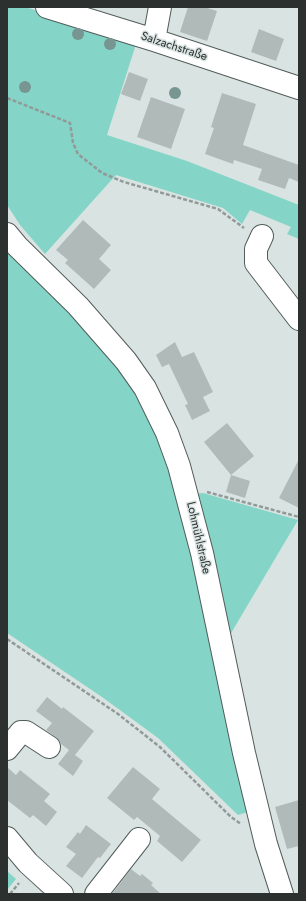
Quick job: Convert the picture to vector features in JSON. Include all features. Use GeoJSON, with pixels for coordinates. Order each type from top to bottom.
{"type":"FeatureCollection","features":[{"type":"Feature","properties":{"kind":"street","name":"Salzachstraße"},"geometry":{"type":"LineString","coordinates":[[48,7],[299,88]]}},
{"type":"Feature","properties":{"kind":"street"},"geometry":{"type":"LineString","coordinates":[[154,40],[160,7]]}},
{"type":"Feature","properties":{"kind":"street","name":"Lohmühlstraße"},"geometry":{"type":"LineString","coordinates":[[7,234],[16,246],[78,306],[126,361],[145,388],[167,434],[179,466],[202,553],[244,753],[266,844],[282,894]]}},
{"type":"Feature","properties":{"kind":"street"},"geometry":{"type":"LineString","coordinates":[[262,236],[256,249],[256,263],[299,319]]}},
{"type":"Feature","properties":{"kind":"street"},"geometry":{"type":"LineString","coordinates":[[7,749],[21,732],[26,732],[49,747]]}},
{"type":"Feature","properties":{"kind":"street"},"geometry":{"type":"LineString","coordinates":[[7,838],[28,863],[62,894]]}},
{"type":"Feature","properties":{"kind":"street"},"geometry":{"type":"LineString","coordinates":[[96,894],[139,839]]}},
{"type":"Feature","properties":{"kind":"path"},"geometry":{"type":"LineString","coordinates":[[7,98],[70,123],[73,143],[78,154],[102,173],[124,182],[218,209],[249,231],[262,236]]}},
{"type":"Feature","properties":{"kind":"path"},"geometry":{"type":"LineString","coordinates":[[187,494],[202,490],[299,517]]}},
{"type":"Feature","properties":{"kind":"path"},"geometry":{"type":"LineString","coordinates":[[7,638],[118,714],[160,747],[231,817],[243,826]]}},
{"type":"Feature","properties":{"kind":"green space"},"geometry":{"type":"Polygon","coordinates":[[[7,7],[25,7],[137,41],[107,135],[187,161],[299,205],[299,239],[287,234],[291,227],[250,210],[242,224],[223,208],[116,175],[45,254],[20,225],[7,205],[7,7]]]}},
{"type":"Feature","properties":{"kind":"green space"},"geometry":{"type":"Polygon","coordinates":[[[7,249],[71,313],[124,370],[140,396],[181,497],[248,812],[238,815],[158,738],[102,697],[7,633],[7,249]]]}},
{"type":"Feature","properties":{"kind":"green space"},"geometry":{"type":"Polygon","coordinates":[[[203,493],[298,520],[227,640],[194,494],[203,493]]]}},
{"type":"Feature","properties":{"kind":"green space"},"geometry":{"type":"Polygon","coordinates":[[[7,871],[16,879],[7,890],[7,871]]]}},
{"type":"Feature","properties":{"kind":"building"},"geometry":{"type":"Polygon","coordinates":[[[188,7],[204,7],[217,11],[207,41],[180,32],[188,7]]]}},
{"type":"Feature","properties":{"kind":"building"},"geometry":{"type":"Polygon","coordinates":[[[259,29],[284,39],[276,61],[251,52],[259,29]]]}},
{"type":"Feature","properties":{"kind":"building"},"geometry":{"type":"Polygon","coordinates":[[[129,72],[148,79],[140,101],[121,94],[129,72]]]}},
{"type":"Feature","properties":{"kind":"building"},"geometry":{"type":"Polygon","coordinates":[[[222,93],[256,104],[243,145],[299,165],[299,182],[289,178],[285,189],[258,180],[262,169],[234,160],[233,164],[205,154],[214,128],[211,127],[222,93]]]}},
{"type":"Feature","properties":{"kind":"building"},"geometry":{"type":"Polygon","coordinates":[[[151,97],[185,109],[171,149],[137,137],[151,97]]]}},
{"type":"Feature","properties":{"kind":"building"},"geometry":{"type":"Polygon","coordinates":[[[83,220],[111,245],[99,259],[111,270],[94,289],[65,263],[68,260],[56,250],[83,220]]]}},
{"type":"Feature","properties":{"kind":"building"},"geometry":{"type":"Polygon","coordinates":[[[175,342],[182,357],[194,352],[213,392],[203,397],[210,411],[192,420],[185,405],[188,404],[169,364],[162,367],[156,355],[175,342]]]}},
{"type":"Feature","properties":{"kind":"building"},"geometry":{"type":"Polygon","coordinates":[[[227,423],[254,456],[231,475],[204,442],[227,423]]]}},
{"type":"Feature","properties":{"kind":"building"},"geometry":{"type":"Polygon","coordinates":[[[299,459],[299,508],[279,498],[299,459]]]}},
{"type":"Feature","properties":{"kind":"building"},"geometry":{"type":"Polygon","coordinates":[[[231,475],[250,481],[245,498],[226,492],[231,475]]]}},
{"type":"Feature","properties":{"kind":"building"},"geometry":{"type":"Polygon","coordinates":[[[47,697],[62,709],[63,707],[94,731],[75,755],[83,761],[73,776],[58,764],[69,750],[61,744],[56,737],[46,730],[52,723],[36,711],[47,697]]]}},
{"type":"Feature","properties":{"kind":"building"},"geometry":{"type":"Polygon","coordinates":[[[7,767],[16,775],[20,770],[50,794],[44,801],[57,812],[46,826],[33,815],[30,818],[7,800],[7,767]]]}},
{"type":"Feature","properties":{"kind":"building"},"geometry":{"type":"Polygon","coordinates":[[[133,767],[160,789],[152,799],[201,840],[182,862],[157,841],[160,836],[137,817],[134,820],[107,798],[133,767]]]}},
{"type":"Feature","properties":{"kind":"building"},"geometry":{"type":"Polygon","coordinates":[[[299,800],[299,846],[287,849],[275,807],[299,800]]]}},
{"type":"Feature","properties":{"kind":"building"},"geometry":{"type":"Polygon","coordinates":[[[86,825],[111,844],[100,858],[98,857],[82,878],[66,866],[76,854],[66,847],[78,832],[80,834],[86,825]]]}},
{"type":"Feature","properties":{"kind":"building"},"geometry":{"type":"Polygon","coordinates":[[[131,869],[140,876],[142,874],[153,883],[151,885],[161,894],[112,894],[131,869]]]}}]}
